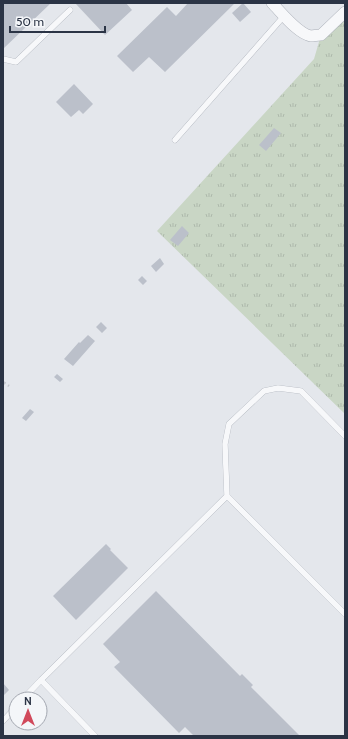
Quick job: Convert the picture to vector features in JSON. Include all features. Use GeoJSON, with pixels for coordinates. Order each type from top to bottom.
{"type":"FeatureCollection","features":[{"type":"Feature","properties":{"kind":"street"},"geometry":{"type":"LineString","coordinates":[[272,3],[298,30],[310,36],[321,35],[345,12]]}},
{"type":"Feature","properties":{"kind":"lane"},"geometry":{"type":"LineString","coordinates":[[3,59],[16,62],[70,10]]}},
{"type":"Feature","properties":{"kind":"lane"},"geometry":{"type":"LineString","coordinates":[[175,140],[284,16]]}},
{"type":"Feature","properties":{"kind":"lane"},"geometry":{"type":"LineString","coordinates":[[345,436],[301,392],[278,388],[264,391],[229,424],[225,444],[227,496],[345,614]]}},
{"type":"Feature","properties":{"kind":"lane"},"geometry":{"type":"LineString","coordinates":[[31,691],[227,496]]}},
{"type":"Feature","properties":{"kind":"lane"},"geometry":{"type":"LineString","coordinates":[[41,680],[95,736]]}},
{"type":"Feature","properties":{"kind":"path"},"geometry":{"type":"LineString","coordinates":[[3,382],[9,386]]}},
{"type":"Feature","properties":{"kind":"green space"},"geometry":{"type":"Polygon","coordinates":[[[345,12],[345,414],[157,231],[314,59],[321,35],[345,12]]]}},
{"type":"Feature","properties":{"kind":"building"},"geometry":{"type":"Polygon","coordinates":[[[3,3],[51,3],[3,49],[3,3]]]}},
{"type":"Feature","properties":{"kind":"building"},"geometry":{"type":"Polygon","coordinates":[[[75,3],[126,3],[132,10],[105,35],[75,3]]]}},
{"type":"Feature","properties":{"kind":"building"},"geometry":{"type":"Polygon","coordinates":[[[188,3],[235,3],[165,72],[149,57],[133,72],[117,56],[167,7],[176,16],[188,3]]]}},
{"type":"Feature","properties":{"kind":"building"},"geometry":{"type":"Polygon","coordinates":[[[243,3],[251,12],[240,22],[232,13],[243,3]]]}},
{"type":"Feature","properties":{"kind":"building"},"geometry":{"type":"Polygon","coordinates":[[[74,84],[93,104],[83,114],[79,110],[71,117],[56,102],[74,84]]]}},
{"type":"Feature","properties":{"kind":"building"},"geometry":{"type":"Polygon","coordinates":[[[274,128],[281,133],[266,151],[259,145],[274,128]]]}},
{"type":"Feature","properties":{"kind":"building"},"geometry":{"type":"Polygon","coordinates":[[[182,226],[189,233],[178,246],[170,240],[182,226]]]}},
{"type":"Feature","properties":{"kind":"building"},"geometry":{"type":"Polygon","coordinates":[[[160,258],[164,264],[156,272],[151,266],[160,258]]]}},
{"type":"Feature","properties":{"kind":"building"},"geometry":{"type":"Polygon","coordinates":[[[142,276],[147,281],[143,285],[138,280],[142,276]]]}},
{"type":"Feature","properties":{"kind":"building"},"geometry":{"type":"Polygon","coordinates":[[[101,322],[107,328],[102,333],[96,327],[101,322]]]}},
{"type":"Feature","properties":{"kind":"building"},"geometry":{"type":"Polygon","coordinates":[[[88,335],[95,341],[73,366],[64,359],[79,342],[80,343],[88,335]]]}},
{"type":"Feature","properties":{"kind":"building"},"geometry":{"type":"Polygon","coordinates":[[[57,374],[63,379],[60,382],[54,377],[57,374]]]}},
{"type":"Feature","properties":{"kind":"building"},"geometry":{"type":"Polygon","coordinates":[[[30,409],[34,412],[26,421],[22,418],[30,409]]]}},
{"type":"Feature","properties":{"kind":"building"},"geometry":{"type":"Polygon","coordinates":[[[106,544],[128,568],[76,620],[53,596],[106,544]]]}},
{"type":"Feature","properties":{"kind":"building"},"geometry":{"type":"Polygon","coordinates":[[[156,591],[240,676],[242,674],[253,685],[251,687],[300,736],[194,736],[185,727],[179,733],[114,667],[120,662],[103,644],[156,591]]]}},
{"type":"Feature","properties":{"kind":"building"},"geometry":{"type":"Polygon","coordinates":[[[3,683],[9,690],[3,696],[3,683]]]}}]}
